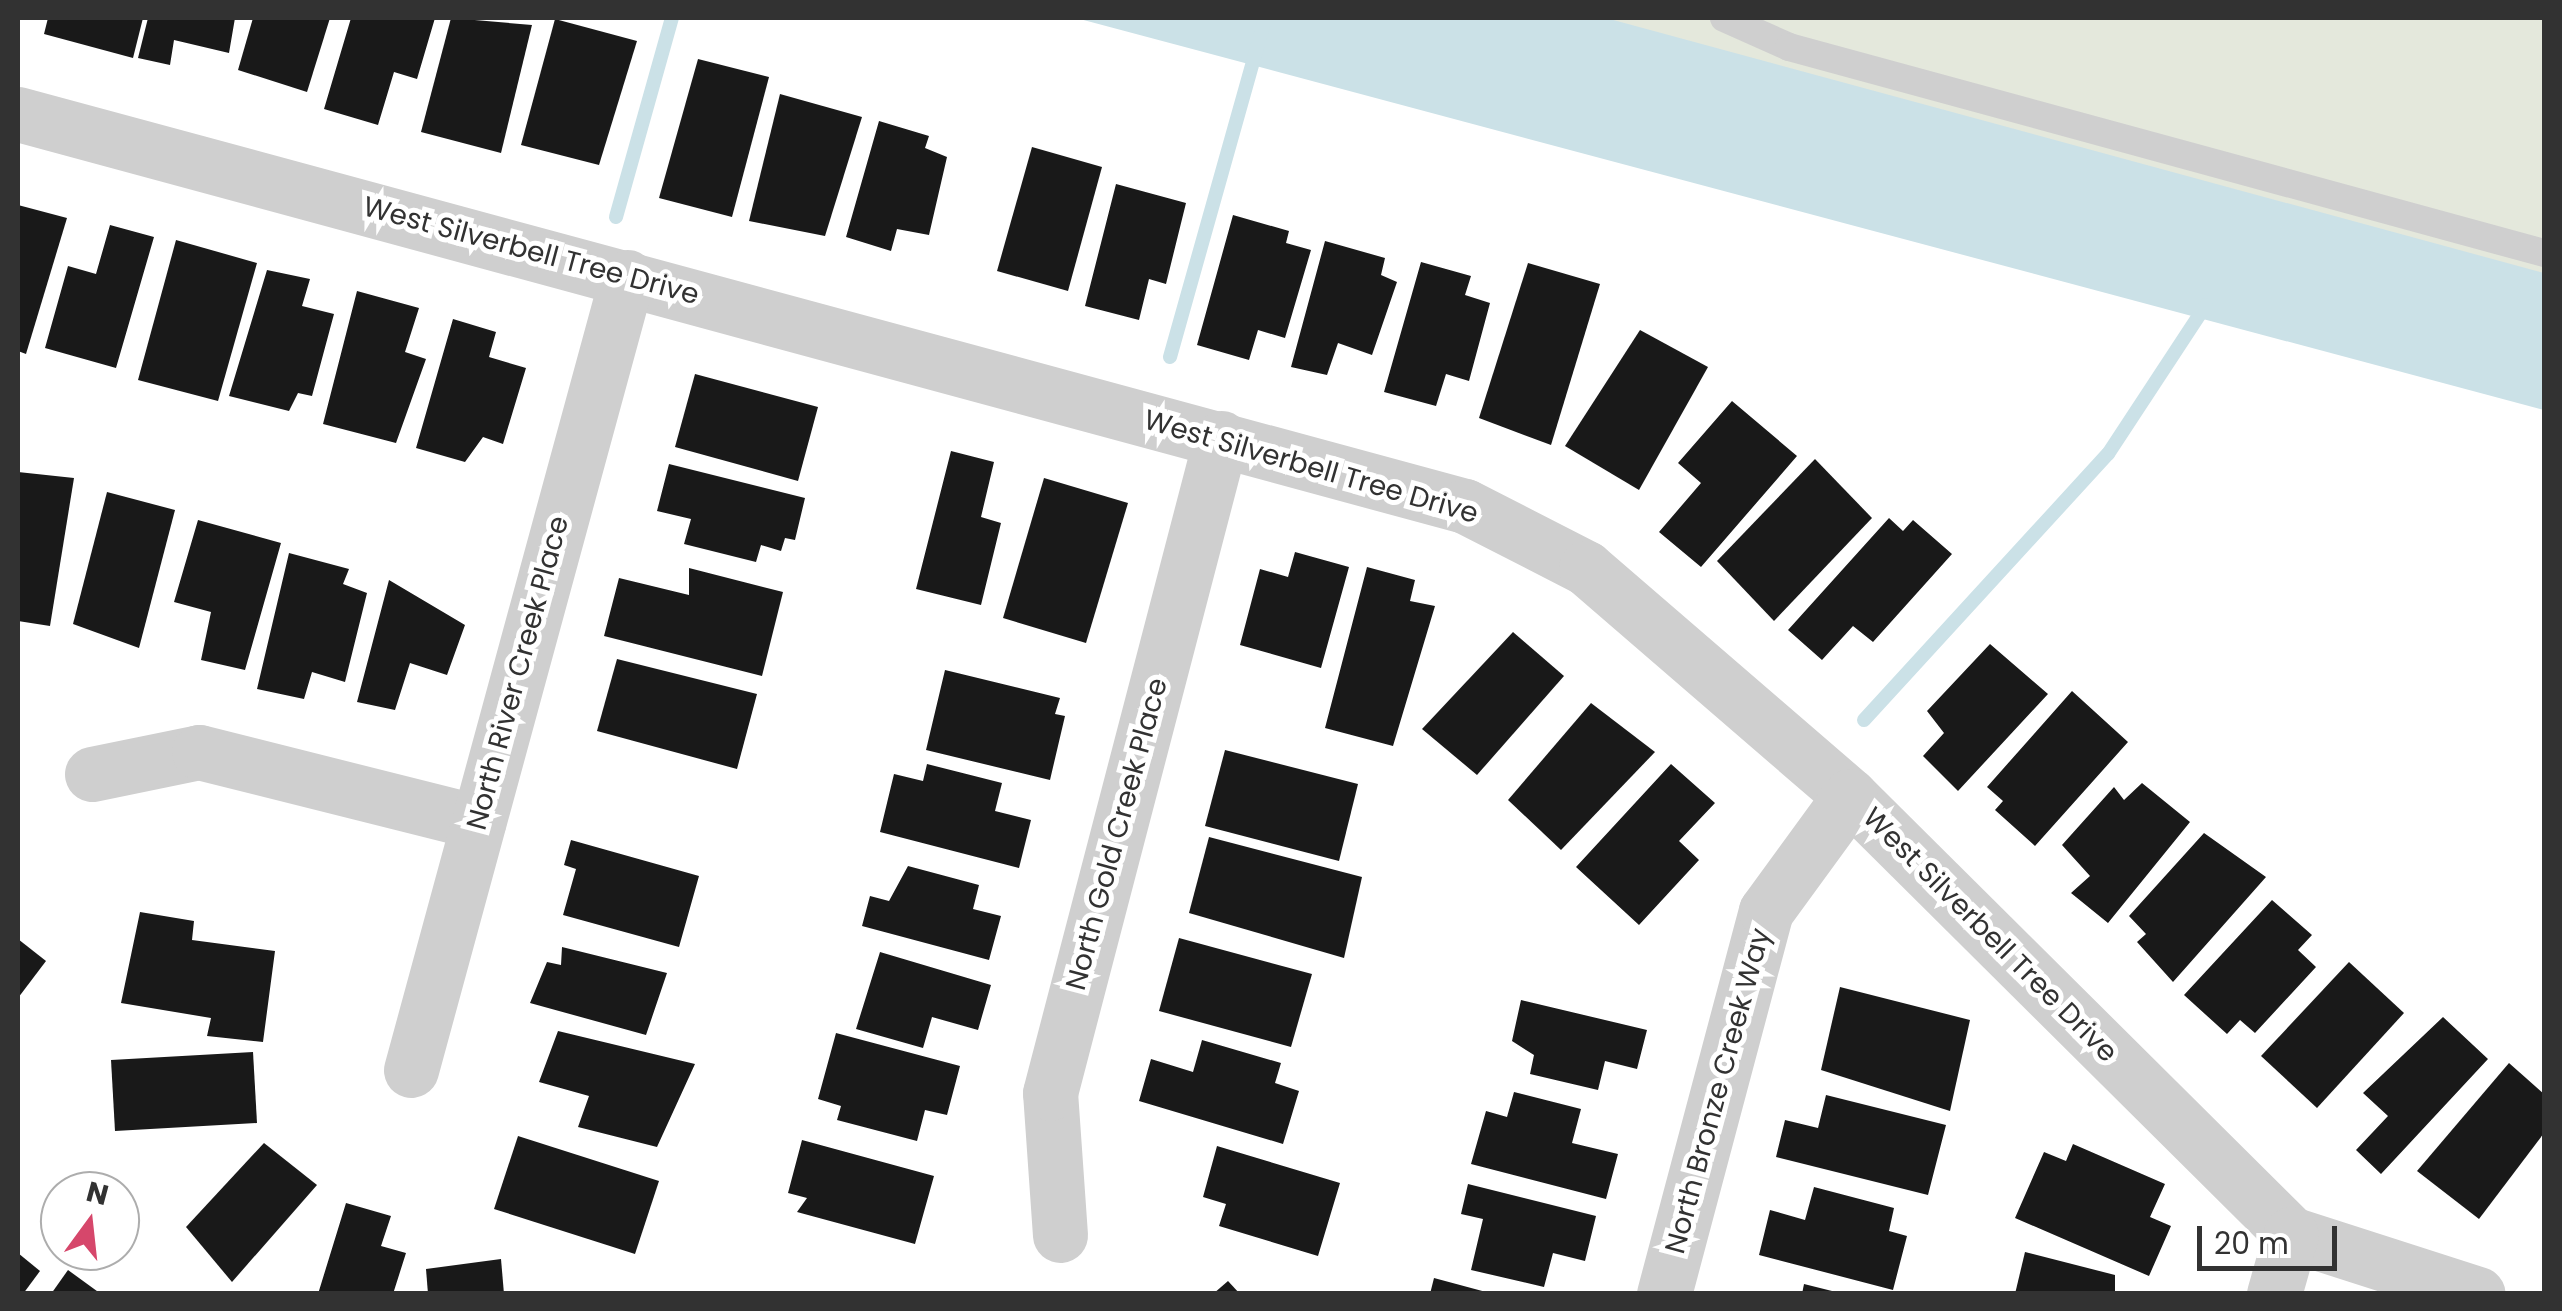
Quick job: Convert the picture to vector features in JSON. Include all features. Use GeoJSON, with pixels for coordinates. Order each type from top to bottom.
{"type":"FeatureCollection","features":[{"type":"Feature","properties":{"kind":"street","name":"West Silverbell Tree Drive"},"geometry":{"type":"LineString","coordinates":[[18,114],[1465,506],[1586,568],[1850,796],[2291,1234],[2478,1294]]}},
{"type":"Feature","properties":{"kind":"street","name":"North River Creek Place"},"geometry":{"type":"LineString","coordinates":[[411,1070],[626,277]]}},
{"type":"Feature","properties":{"kind":"street","name":"North Gold Creek Place"},"geometry":{"type":"LineString","coordinates":[[1060,1234],[1050,1093],[1221,438]]}},
{"type":"Feature","properties":{"kind":"street"},"geometry":{"type":"LineString","coordinates":[[92,774],[198,752],[478,822]]}},
{"type":"Feature","properties":{"kind":"street","name":"North Bronze Creek Way"},"geometry":{"type":"LineString","coordinates":[[1664,1294],[1766,912],[1850,796]]}},
{"type":"Feature","properties":{"kind":"street"},"geometry":{"type":"LineString","coordinates":[[2274,1294],[2291,1234]]}},
{"type":"Feature","properties":{"kind":"lane"},"geometry":{"type":"LineString","coordinates":[[1724,18],[1788,46],[2544,254]]}},
{"type":"Feature","properties":{"kind":"shaded area"},"geometry":{"type":"Polygon","coordinates":[[[1316,18],[2544,18],[2544,373],[1316,18]]]}},
{"type":"Feature","properties":{"kind":"water"},"geometry":{"type":"Polygon","coordinates":[[[1076,18],[1606,18],[2544,273],[2544,410],[1076,18]]]}},
{"type":"Feature","properties":{"kind":"building"},"geometry":{"type":"Polygon","coordinates":[[[48,18],[143,18],[133,58],[44,34],[48,18]]]}},
{"type":"Feature","properties":{"kind":"building"},"geometry":{"type":"Polygon","coordinates":[[[148,18],[235,18],[229,53],[174,40],[170,65],[138,58],[148,18]]]}},
{"type":"Feature","properties":{"kind":"building"},"geometry":{"type":"Polygon","coordinates":[[[253,18],[330,18],[307,92],[238,70],[253,18]]]}},
{"type":"Feature","properties":{"kind":"building"},"geometry":{"type":"Polygon","coordinates":[[[351,18],[435,18],[417,79],[394,72],[378,125],[324,109],[351,18]]]}},
{"type":"Feature","properties":{"kind":"building"},"geometry":{"type":"Polygon","coordinates":[[[451,18],[532,25],[501,153],[421,132],[451,18]]]}},
{"type":"Feature","properties":{"kind":"building"},"geometry":{"type":"Polygon","coordinates":[[[555,19],[637,41],[599,165],[521,145],[555,19]]]}},
{"type":"Feature","properties":{"kind":"building"},"geometry":{"type":"Polygon","coordinates":[[[698,59],[769,77],[732,217],[659,198],[698,59]]]}},
{"type":"Feature","properties":{"kind":"building"},"geometry":{"type":"Polygon","coordinates":[[[780,94],[862,117],[825,236],[749,221],[780,94]]]}},
{"type":"Feature","properties":{"kind":"building"},"geometry":{"type":"Polygon","coordinates":[[[879,121],[929,136],[925,148],[947,157],[929,235],[897,229],[891,251],[846,237],[879,121]]]}},
{"type":"Feature","properties":{"kind":"building"},"geometry":{"type":"Polygon","coordinates":[[[1032,147],[1102,167],[1068,291],[997,271],[1032,147]]]}},
{"type":"Feature","properties":{"kind":"building"},"geometry":{"type":"Polygon","coordinates":[[[1116,184],[1186,203],[1166,284],[1149,279],[1139,320],[1085,306],[1116,184]]]}},
{"type":"Feature","properties":{"kind":"building"},"geometry":{"type":"Polygon","coordinates":[[[18,205],[67,218],[26,354],[18,351],[18,205]]]}},
{"type":"Feature","properties":{"kind":"building"},"geometry":{"type":"Polygon","coordinates":[[[1233,215],[1289,231],[1286,243],[1311,250],[1285,338],[1258,330],[1249,360],[1197,345],[1233,215]]]}},
{"type":"Feature","properties":{"kind":"building"},"geometry":{"type":"Polygon","coordinates":[[[110,225],[154,237],[116,368],[45,348],[68,266],[96,274],[110,225]]]}},
{"type":"Feature","properties":{"kind":"building"},"geometry":{"type":"Polygon","coordinates":[[[176,240],[257,263],[218,401],[138,380],[176,240]]]}},
{"type":"Feature","properties":{"kind":"building"},"geometry":{"type":"Polygon","coordinates":[[[1325,241],[1385,258],[1381,275],[1397,282],[1372,355],[1338,343],[1327,375],[1291,367],[1325,241]]]}},
{"type":"Feature","properties":{"kind":"building"},"geometry":{"type":"Polygon","coordinates":[[[1421,262],[1471,276],[1465,295],[1490,303],[1469,381],[1446,374],[1436,406],[1384,392],[1421,262]]]}},
{"type":"Feature","properties":{"kind":"building"},"geometry":{"type":"Polygon","coordinates":[[[1528,263],[1600,284],[1551,445],[1479,418],[1528,263]]]}},
{"type":"Feature","properties":{"kind":"building"},"geometry":{"type":"Polygon","coordinates":[[[267,270],[310,279],[302,306],[334,314],[312,396],[298,393],[289,411],[229,396],[267,270]]]}},
{"type":"Feature","properties":{"kind":"building"},"geometry":{"type":"Polygon","coordinates":[[[357,291],[419,308],[405,352],[426,359],[396,443],[323,424],[357,291]]]}},
{"type":"Feature","properties":{"kind":"building"},"geometry":{"type":"Polygon","coordinates":[[[453,319],[496,332],[489,357],[526,368],[503,444],[483,437],[465,462],[416,448],[453,319]]]}},
{"type":"Feature","properties":{"kind":"building"},"geometry":{"type":"Polygon","coordinates":[[[1640,330],[1708,367],[1639,490],[1565,446],[1640,330]]]}},
{"type":"Feature","properties":{"kind":"building"},"geometry":{"type":"Polygon","coordinates":[[[695,374],[818,407],[798,481],[675,447],[695,374]]]}},
{"type":"Feature","properties":{"kind":"building"},"geometry":{"type":"Polygon","coordinates":[[[1732,401],[1797,456],[1701,567],[1659,532],[1701,483],[1678,463],[1732,401]]]}},
{"type":"Feature","properties":{"kind":"building"},"geometry":{"type":"Polygon","coordinates":[[[951,451],[994,462],[981,517],[1001,523],[981,605],[916,589],[951,451]]]}},
{"type":"Feature","properties":{"kind":"building"},"geometry":{"type":"Polygon","coordinates":[[[1815,459],[1872,518],[1774,621],[1717,561],[1815,459]]]}},
{"type":"Feature","properties":{"kind":"building"},"geometry":{"type":"Polygon","coordinates":[[[669,464],[805,498],[795,540],[785,538],[781,551],[761,545],[756,562],[684,544],[691,519],[657,511],[669,464]]]}},
{"type":"Feature","properties":{"kind":"building"},"geometry":{"type":"Polygon","coordinates":[[[18,472],[74,478],[50,626],[18,621],[18,472]]]}},
{"type":"Feature","properties":{"kind":"building"},"geometry":{"type":"Polygon","coordinates":[[[1044,478],[1128,503],[1086,643],[1003,618],[1044,478]]]}},
{"type":"Feature","properties":{"kind":"building"},"geometry":{"type":"Polygon","coordinates":[[[107,492],[175,510],[139,648],[73,624],[107,492]]]}},
{"type":"Feature","properties":{"kind":"building"},"geometry":{"type":"Polygon","coordinates":[[[1889,518],[1903,531],[1913,520],[1952,554],[1873,642],[1853,626],[1822,660],[1788,630],[1889,518]]]}},
{"type":"Feature","properties":{"kind":"building"},"geometry":{"type":"Polygon","coordinates":[[[198,520],[281,543],[245,670],[201,660],[211,612],[174,602],[198,520]]]}},
{"type":"Feature","properties":{"kind":"building"},"geometry":{"type":"Polygon","coordinates":[[[1295,552],[1349,567],[1321,668],[1240,645],[1260,569],[1288,577],[1295,552]]]}},
{"type":"Feature","properties":{"kind":"building"},"geometry":{"type":"Polygon","coordinates":[[[289,553],[349,569],[343,584],[367,593],[345,682],[312,672],[304,699],[257,689],[289,553]]]}},
{"type":"Feature","properties":{"kind":"building"},"geometry":{"type":"Polygon","coordinates":[[[1367,567],[1415,580],[1410,601],[1435,606],[1393,746],[1325,728],[1367,567]]]}},
{"type":"Feature","properties":{"kind":"building"},"geometry":{"type":"Polygon","coordinates":[[[689,568],[783,592],[762,676],[604,636],[619,578],[689,595],[689,568]]]}},
{"type":"Feature","properties":{"kind":"building"},"geometry":{"type":"Polygon","coordinates":[[[389,580],[465,625],[447,675],[410,663],[395,710],[357,702],[389,580]]]}},
{"type":"Feature","properties":{"kind":"building"},"geometry":{"type":"Polygon","coordinates":[[[1513,632],[1564,676],[1477,775],[1422,729],[1513,632]]]}},
{"type":"Feature","properties":{"kind":"building"},"geometry":{"type":"Polygon","coordinates":[[[1990,644],[2048,694],[1958,791],[1923,756],[1944,733],[1927,711],[1990,644]]]}},
{"type":"Feature","properties":{"kind":"building"},"geometry":{"type":"Polygon","coordinates":[[[617,659],[757,694],[737,769],[597,731],[617,659]]]}},
{"type":"Feature","properties":{"kind":"building"},"geometry":{"type":"Polygon","coordinates":[[[945,670],[1060,698],[1055,714],[1065,716],[1050,780],[926,750],[945,670]]]}},
{"type":"Feature","properties":{"kind":"building"},"geometry":{"type":"Polygon","coordinates":[[[2072,691],[2128,742],[2035,846],[1995,810],[2003,801],[1987,787],[2072,691]]]}},
{"type":"Feature","properties":{"kind":"building"},"geometry":{"type":"Polygon","coordinates":[[[1591,703],[1655,752],[1561,850],[1508,800],[1591,703]]]}},
{"type":"Feature","properties":{"kind":"building"},"geometry":{"type":"Polygon","coordinates":[[[1225,750],[1358,784],[1339,861],[1205,826],[1225,750]]]}},
{"type":"Feature","properties":{"kind":"building"},"geometry":{"type":"Polygon","coordinates":[[[927,764],[1002,783],[995,811],[1031,820],[1019,868],[880,832],[894,774],[923,781],[927,764]]]}},
{"type":"Feature","properties":{"kind":"building"},"geometry":{"type":"Polygon","coordinates":[[[1671,764],[1715,803],[1679,841],[1699,860],[1639,925],[1576,867],[1671,764]]]}},
{"type":"Feature","properties":{"kind":"building"},"geometry":{"type":"Polygon","coordinates":[[[2142,783],[2190,822],[2108,923],[2071,893],[2090,876],[2062,845],[2114,787],[2124,800],[2142,783]]]}},
{"type":"Feature","properties":{"kind":"building"},"geometry":{"type":"Polygon","coordinates":[[[2204,833],[2266,877],[2173,982],[2137,942],[2146,934],[2129,916],[2204,833]]]}},
{"type":"Feature","properties":{"kind":"building"},"geometry":{"type":"Polygon","coordinates":[[[1209,837],[1362,877],[1344,958],[1189,913],[1209,837]]]}},
{"type":"Feature","properties":{"kind":"building"},"geometry":{"type":"Polygon","coordinates":[[[571,840],[699,876],[679,947],[563,915],[576,869],[564,865],[571,840]]]}},
{"type":"Feature","properties":{"kind":"building"},"geometry":{"type":"Polygon","coordinates":[[[908,866],[979,885],[973,909],[1001,916],[989,960],[862,926],[870,896],[889,901],[908,866]]]}},
{"type":"Feature","properties":{"kind":"building"},"geometry":{"type":"Polygon","coordinates":[[[2272,900],[2312,935],[2298,950],[2316,967],[2255,1033],[2240,1020],[2227,1034],[2184,995],[2272,900]]]}},
{"type":"Feature","properties":{"kind":"building"},"geometry":{"type":"Polygon","coordinates":[[[140,912],[194,921],[192,940],[275,951],[263,1042],[207,1036],[211,1018],[121,1003],[140,912]]]}},
{"type":"Feature","properties":{"kind":"building"},"geometry":{"type":"Polygon","coordinates":[[[1179,938],[1312,974],[1291,1047],[1159,1011],[1179,938]]]}},
{"type":"Feature","properties":{"kind":"building"},"geometry":{"type":"Polygon","coordinates":[[[18,939],[46,961],[18,998],[18,939]]]}},
{"type":"Feature","properties":{"kind":"building"},"geometry":{"type":"Polygon","coordinates":[[[562,947],[667,973],[646,1035],[530,1003],[547,962],[561,965],[562,947]]]}},
{"type":"Feature","properties":{"kind":"building"},"geometry":{"type":"Polygon","coordinates":[[[880,952],[991,985],[978,1030],[932,1017],[923,1048],[856,1029],[880,952]]]}},
{"type":"Feature","properties":{"kind":"building"},"geometry":{"type":"Polygon","coordinates":[[[2349,962],[2404,1013],[2317,1108],[2261,1056],[2349,962]]]}},
{"type":"Feature","properties":{"kind":"building"},"geometry":{"type":"Polygon","coordinates":[[[1840,987],[1970,1020],[1950,1111],[1821,1070],[1840,987]]]}},
{"type":"Feature","properties":{"kind":"building"},"geometry":{"type":"Polygon","coordinates":[[[1521,1000],[1647,1030],[1637,1069],[1605,1061],[1598,1090],[1530,1074],[1534,1055],[1512,1041],[1521,1000]]]}},
{"type":"Feature","properties":{"kind":"building"},"geometry":{"type":"Polygon","coordinates":[[[2443,1017],[2488,1059],[2381,1174],[2356,1150],[2388,1116],[2363,1093],[2443,1017]]]}},
{"type":"Feature","properties":{"kind":"building"},"geometry":{"type":"Polygon","coordinates":[[[558,1031],[695,1064],[657,1147],[578,1127],[589,1096],[539,1082],[558,1031]]]}},
{"type":"Feature","properties":{"kind":"building"},"geometry":{"type":"Polygon","coordinates":[[[836,1033],[960,1066],[947,1115],[925,1110],[917,1141],[837,1120],[841,1106],[818,1099],[836,1033]]]}},
{"type":"Feature","properties":{"kind":"building"},"geometry":{"type":"Polygon","coordinates":[[[1202,1040],[1281,1063],[1275,1083],[1299,1091],[1283,1144],[1139,1101],[1151,1059],[1193,1072],[1202,1040]]]}},
{"type":"Feature","properties":{"kind":"building"},"geometry":{"type":"Polygon","coordinates":[[[253,1052],[257,1123],[115,1131],[111,1060],[253,1052]]]}},
{"type":"Feature","properties":{"kind":"building"},"geometry":{"type":"Polygon","coordinates":[[[2509,1063],[2544,1094],[2544,1133],[2479,1219],[2417,1171],[2509,1063]]]}},
{"type":"Feature","properties":{"kind":"building"},"geometry":{"type":"Polygon","coordinates":[[[1514,1092],[1581,1109],[1572,1143],[1618,1154],[1606,1199],[1471,1164],[1486,1111],[1507,1117],[1514,1092]]]}},
{"type":"Feature","properties":{"kind":"building"},"geometry":{"type":"Polygon","coordinates":[[[1826,1095],[1946,1125],[1928,1195],[1776,1157],[1785,1120],[1818,1128],[1826,1095]]]}},
{"type":"Feature","properties":{"kind":"building"},"geometry":{"type":"Polygon","coordinates":[[[518,1136],[659,1181],[635,1254],[494,1209],[518,1136]]]}},
{"type":"Feature","properties":{"kind":"building"},"geometry":{"type":"Polygon","coordinates":[[[802,1140],[934,1176],[915,1244],[797,1212],[807,1198],[788,1193],[802,1140]]]}},
{"type":"Feature","properties":{"kind":"building"},"geometry":{"type":"Polygon","coordinates":[[[264,1143],[317,1185],[232,1282],[186,1227],[264,1143]]]}},
{"type":"Feature","properties":{"kind":"building"},"geometry":{"type":"Polygon","coordinates":[[[2073,1144],[2165,1184],[2150,1217],[2171,1226],[2149,1276],[2015,1218],[2044,1152],[2066,1161],[2073,1144]]]}},
{"type":"Feature","properties":{"kind":"building"},"geometry":{"type":"Polygon","coordinates":[[[1217,1146],[1340,1183],[1318,1256],[1219,1226],[1226,1204],[1203,1197],[1217,1146]]]}},
{"type":"Feature","properties":{"kind":"building"},"geometry":{"type":"Polygon","coordinates":[[[1468,1184],[1596,1216],[1585,1261],[1553,1253],[1544,1287],[1471,1270],[1483,1219],[1461,1214],[1468,1184]]]}},
{"type":"Feature","properties":{"kind":"building"},"geometry":{"type":"Polygon","coordinates":[[[1814,1187],[1894,1208],[1889,1231],[1907,1236],[1893,1290],[1759,1255],[1770,1210],[1805,1220],[1814,1187]]]}},
{"type":"Feature","properties":{"kind":"building"},"geometry":{"type":"Polygon","coordinates":[[[346,1203],[391,1216],[381,1246],[406,1253],[393,1294],[318,1294],[346,1203]]]}},
{"type":"Feature","properties":{"kind":"building"},"geometry":{"type":"Polygon","coordinates":[[[2025,1252],[2115,1275],[2115,1294],[2015,1294],[2025,1252]]]}},
{"type":"Feature","properties":{"kind":"building"},"geometry":{"type":"Polygon","coordinates":[[[18,1253],[40,1271],[23,1294],[18,1294],[18,1253]]]}},
{"type":"Feature","properties":{"kind":"building"},"geometry":{"type":"Polygon","coordinates":[[[501,1259],[504,1294],[428,1294],[426,1269],[501,1259]]]}},
{"type":"Feature","properties":{"kind":"building"},"geometry":{"type":"Polygon","coordinates":[[[69,1271],[101,1294],[51,1294],[69,1271]]]}},
{"type":"Feature","properties":{"kind":"building"},"geometry":{"type":"Polygon","coordinates":[[[1434,1278],[1486,1292],[1430,1294],[1434,1278]]]}},
{"type":"Feature","properties":{"kind":"building"},"geometry":{"type":"Polygon","coordinates":[[[1228,1281],[1240,1294],[1213,1294],[1228,1281]]]}},
{"type":"Feature","properties":{"kind":"building"},"geometry":{"type":"Polygon","coordinates":[[[1804,1284],[1836,1292],[1802,1294],[1804,1284]]]}},
{"type":"Feature","properties":{"kind":"waterway"},"geometry":{"type":"LineString","coordinates":[[616,217],[672,18]]}},
{"type":"Feature","properties":{"kind":"waterway"},"geometry":{"type":"LineString","coordinates":[[1170,357],[1265,18]]}},
{"type":"Feature","properties":{"kind":"waterway"},"geometry":{"type":"LineString","coordinates":[[1864,720],[2108,454],[2206,305]]}}]}
